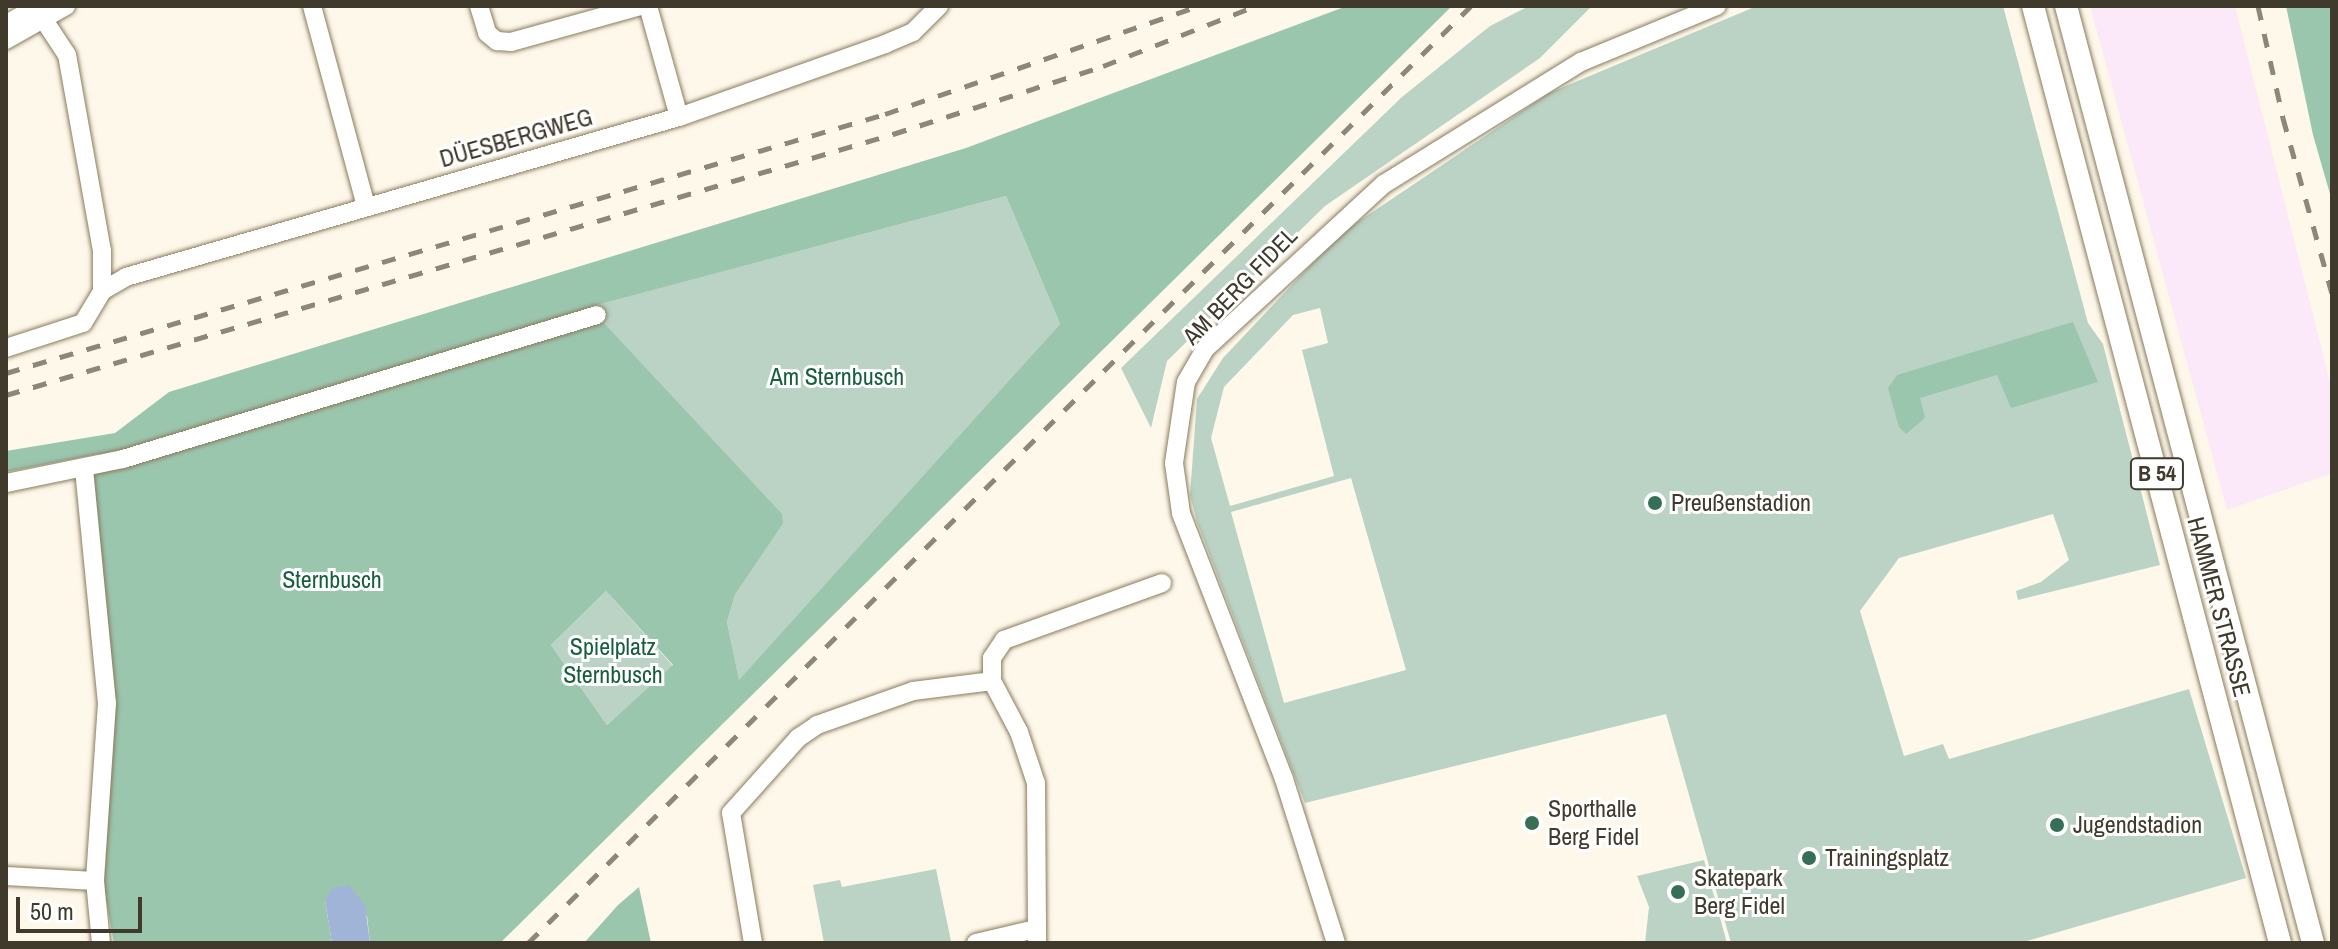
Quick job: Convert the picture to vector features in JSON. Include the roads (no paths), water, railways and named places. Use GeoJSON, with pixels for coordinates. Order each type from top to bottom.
{"type":"FeatureCollection","features":[{"type":"Feature","properties":{"kind":"main road","name":"HAMMER STRASSE"},"geometry":{"type":"LineString","coordinates":[[2033,6],[2280,943]]}},
{"type":"Feature","properties":{"kind":"main road","name":"HAMMER STRASSE"},"geometry":{"type":"LineString","coordinates":[[2066,6],[2313,943]]}},
{"type":"Feature","properties":{"kind":"street"},"geometry":{"type":"LineString","coordinates":[[6,24],[40,11],[66,6]]}},
{"type":"Feature","properties":{"kind":"street"},"geometry":{"type":"LineString","coordinates":[[312,6],[366,206]]}},
{"type":"Feature","properties":{"kind":"street"},"geometry":{"type":"LineString","coordinates":[[479,6],[487,33],[497,41],[511,42],[641,6]]}},
{"type":"Feature","properties":{"kind":"street"},"geometry":{"type":"LineString","coordinates":[[648,6],[679,117]]}},
{"type":"Feature","properties":{"kind":"street","name":"AM BERG FIDEL"},"geometry":{"type":"LineString","coordinates":[[1336,943],[1288,791],[1181,513],[1174,463],[1186,382],[1206,348],[1384,184],[1581,62],[1717,6]]}},
{"type":"Feature","properties":{"kind":"street","name":"DÜESBERGWEG"},"geometry":{"type":"LineString","coordinates":[[102,291],[126,277],[679,117],[913,32],[932,8]]}},
{"type":"Feature","properties":{"kind":"street"},"geometry":{"type":"LineString","coordinates":[[6,40],[40,11]]}},
{"type":"Feature","properties":{"kind":"street"},"geometry":{"type":"LineString","coordinates":[[6,348],[83,323],[102,291],[102,251],[67,55],[40,11]]}},
{"type":"Feature","properties":{"kind":"street"},"geometry":{"type":"LineString","coordinates":[[6,483],[84,469],[597,315]]}},
{"type":"Feature","properties":{"kind":"street"},"geometry":{"type":"LineString","coordinates":[[84,469],[107,703],[95,881],[101,943]]}},
{"type":"Feature","properties":{"kind":"street"},"geometry":{"type":"LineString","coordinates":[[976,943],[1036,936],[1040,834],[1036,783],[1019,732],[992,681],[992,658],[1004,640],[1162,583]]}},
{"type":"Feature","properties":{"kind":"street"},"geometry":{"type":"LineString","coordinates":[[753,943],[731,827],[736,802],[817,725],[913,691],[992,681]]}},
{"type":"Feature","properties":{"kind":"street"},"geometry":{"type":"LineString","coordinates":[[6,876],[95,881]]}},
{"type":"Feature","properties":{"kind":"water"},"geometry":{"type":"Polygon","coordinates":[[[349,885],[365,905],[370,943],[332,943],[325,900],[333,888],[349,885]]]}},
{"type":"Feature","properties":{"kind":"railway"},"geometry":{"type":"LineString","coordinates":[[6,373],[885,114],[1198,6]]}},
{"type":"Feature","properties":{"kind":"railway"},"geometry":{"type":"LineString","coordinates":[[6,395],[893,134],[1103,66],[1255,6]]}},
{"type":"Feature","properties":{"kind":"railway"},"geometry":{"type":"LineString","coordinates":[[528,943],[1471,6]]}},
{"type":"Feature","properties":{"kind":"railway"},"geometry":{"type":"LineString","coordinates":[[2258,6],[2283,118],[2332,293]]}},
{"type":"Feature","properties":{"kind":"place","name":"Preußenstadion"},"geometry":{"type":"Point","coordinates":[1655,503]}},
{"type":"Feature","properties":{"kind":"place","name":"Sporthalle Berg Fidel"},"geometry":{"type":"Point","coordinates":[1532,823]}},
{"type":"Feature","properties":{"kind":"place","name":"Jugendstadion"},"geometry":{"type":"Point","coordinates":[2057,825]}},
{"type":"Feature","properties":{"kind":"place","name":"Trainingsplatz"},"geometry":{"type":"Point","coordinates":[1809,858]}},
{"type":"Feature","properties":{"kind":"place","name":"Skatepark Berg Fidel"},"geometry":{"type":"Point","coordinates":[1678,892]}},
{"type":"Feature","properties":{"kind":"park label","name":"Am Sternbusch"},"geometry":{"type":"Point","coordinates":[837,377]}},
{"type":"Feature","properties":{"kind":"park label","name":"Sternbusch"},"geometry":{"type":"Point","coordinates":[332,580]}},
{"type":"Feature","properties":{"kind":"park label","name":"Spielplatz Sternbusch"},"geometry":{"type":"Point","coordinates":[613,661]}}]}
